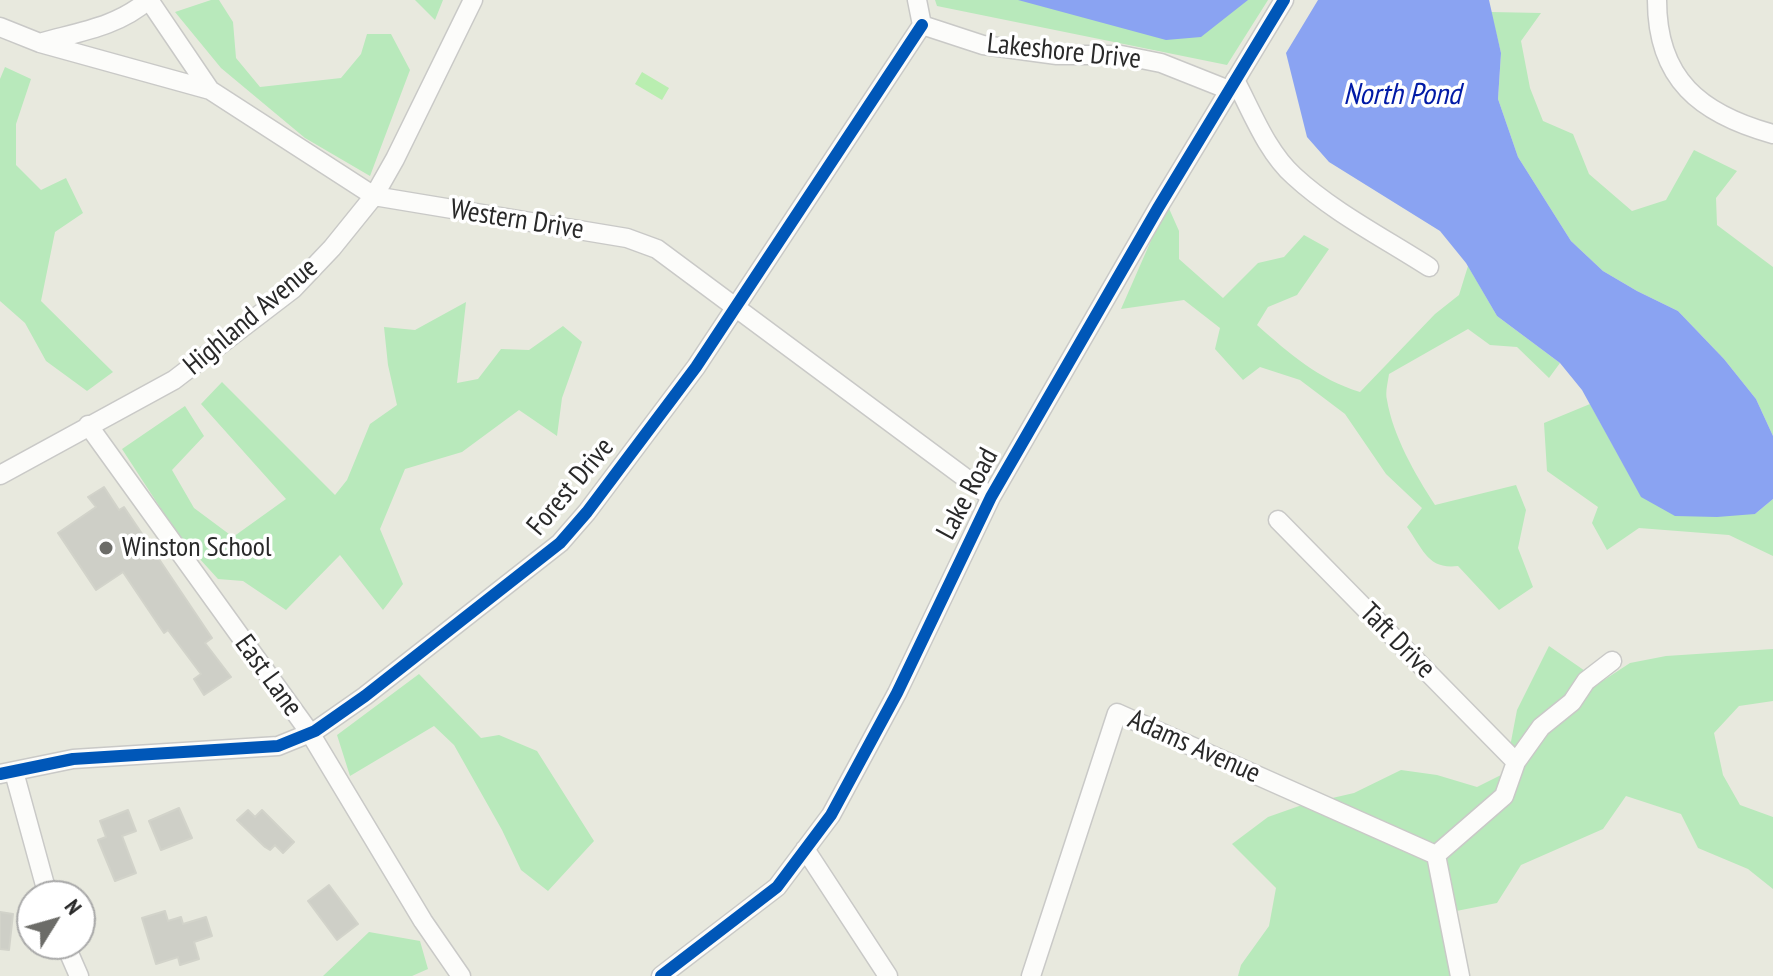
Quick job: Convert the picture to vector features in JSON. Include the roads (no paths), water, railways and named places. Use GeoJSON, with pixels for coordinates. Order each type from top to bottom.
{"type":"FeatureCollection","features":[{"type":"Feature","properties":{"kind":"street"},"geometry":{"type":"LineString","coordinates":[[40,43],[111,23],[148,0],[210,90]]}},
{"type":"Feature","properties":{"kind":"street","name":"Highland Avenue"},"geometry":{"type":"LineString","coordinates":[[0,475],[174,380],[293,289],[332,248],[374,196],[473,0]]}},
{"type":"Feature","properties":{"kind":"street"},"geometry":{"type":"LineString","coordinates":[[917,0],[922,25]]}},
{"type":"Feature","properties":{"kind":"street","name":"Lake Road"},"geometry":{"type":"LineString","coordinates":[[661,976],[777,887],[831,815],[897,693],[991,497],[1158,208],[1284,0]]}},
{"type":"Feature","properties":{"kind":"street"},"geometry":{"type":"LineString","coordinates":[[1657,0],[1661,45],[1668,64],[1685,87],[1712,108],[1746,126],[1773,134]]}},
{"type":"Feature","properties":{"kind":"street","name":"Lakeshore Drive"},"geometry":{"type":"LineString","coordinates":[[922,25],[983,45],[1057,55],[1121,55],[1161,63],[1232,85]]}},
{"type":"Feature","properties":{"kind":"street","name":"Forest Drive"},"geometry":{"type":"LineString","coordinates":[[7,773],[73,759],[278,746],[310,733],[365,696],[560,543],[696,367],[922,25]]}},
{"type":"Feature","properties":{"kind":"street","name":"Western Drive"},"geometry":{"type":"LineString","coordinates":[[0,27],[40,43],[210,90],[374,196],[627,238],[657,249],[991,497]]}},
{"type":"Feature","properties":{"kind":"street"},"geometry":{"type":"LineString","coordinates":[[1232,85],[1292,175],[1339,210],[1429,267]]}},
{"type":"Feature","properties":{"kind":"street","name":"East Lane"},"geometry":{"type":"LineString","coordinates":[[88,425],[310,733],[423,921],[461,976]]}},
{"type":"Feature","properties":{"kind":"street","name":"Taft Drive"},"geometry":{"type":"LineString","coordinates":[[1278,520],[1516,762]]}},
{"type":"Feature","properties":{"kind":"street"},"geometry":{"type":"LineString","coordinates":[[1460,976],[1436,855],[1504,796],[1516,762],[1541,727],[1572,702],[1586,681],[1612,661]]}},
{"type":"Feature","properties":{"kind":"street","name":"Adams Avenue"},"geometry":{"type":"LineString","coordinates":[[1031,976],[1117,713],[1436,855]]}},
{"type":"Feature","properties":{"kind":"street"},"geometry":{"type":"LineString","coordinates":[[7,773],[43,880]]}},
{"type":"Feature","properties":{"kind":"street"},"geometry":{"type":"LineString","coordinates":[[805,849],[888,976]]}},
{"type":"Feature","properties":{"kind":"water"},"geometry":{"type":"Polygon","coordinates":[[[1018,0],[1248,0],[1201,37],[1166,40],[1018,0]]]}},
{"type":"Feature","properties":{"kind":"water","name":"North Pond"},"geometry":{"type":"Polygon","coordinates":[[[1318,0],[1489,0],[1501,53],[1498,99],[1518,157],[1571,241],[1603,271],[1678,311],[1724,359],[1756,399],[1773,436],[1773,499],[1755,514],[1717,517],[1675,516],[1641,497],[1582,390],[1560,363],[1497,316],[1466,263],[1440,231],[1329,162],[1307,137],[1286,53],[1318,0]]]}},
{"type":"Feature","properties":{"kind":"place","name":"Winston School"},"geometry":{"type":"Point","coordinates":[106,548]}}]}
